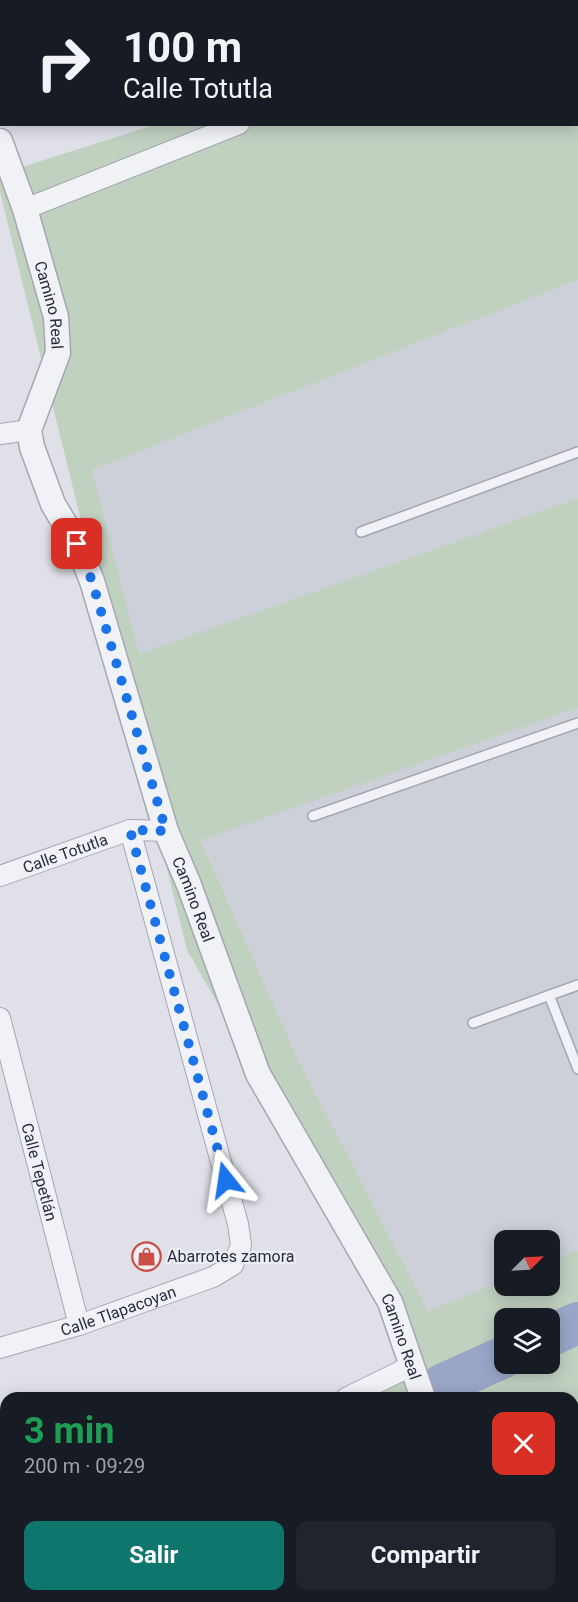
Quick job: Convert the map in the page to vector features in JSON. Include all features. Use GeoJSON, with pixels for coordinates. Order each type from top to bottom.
{"type":"FeatureCollection","features":[{"type":"Feature","properties":{"kind":"street"},"geometry":{"type":"LineString","coordinates":[[25,209],[227,127]]}},
{"type":"Feature","properties":{"kind":"street","name":"Camino Real"},"geometry":{"type":"LineString","coordinates":[[0,141],[25,209],[56,317],[58,353],[29,430],[38,468],[53,504],[77,544],[92,581],[166,831],[189,885],[258,1074],[390,1302],[421,1392]]}},
{"type":"Feature","properties":{"kind":"street"},"geometry":{"type":"LineString","coordinates":[[0,434],[29,430]]}},
{"type":"Feature","properties":{"kind":"street","name":"Calle Totutla"},"geometry":{"type":"LineString","coordinates":[[0,876],[130,830],[166,831]]}},
{"type":"Feature","properties":{"kind":"street","name":"Calle Tlapacoyan"},"geometry":{"type":"LineString","coordinates":[[0,1348],[79,1325],[213,1277],[233,1265],[241,1245],[238,1224],[130,830]]}},
{"type":"Feature","properties":{"kind":"street","name":"Calle Tepetlán"},"geometry":{"type":"LineString","coordinates":[[0,1018],[79,1325]]}},
{"type":"Feature","properties":{"kind":"street"},"geometry":{"type":"LineString","coordinates":[[358,1392],[413,1365]]}},
{"type":"Feature","properties":{"kind":"lane"},"geometry":{"type":"LineString","coordinates":[[362,532],[578,452]]}},
{"type":"Feature","properties":{"kind":"lane"},"geometry":{"type":"LineString","coordinates":[[313,816],[578,723]]}},
{"type":"Feature","properties":{"kind":"lane"},"geometry":{"type":"LineString","coordinates":[[474,1023],[578,985]]}},
{"type":"Feature","properties":{"kind":"lane"},"geometry":{"type":"LineString","coordinates":[[549,995],[578,1069]]}},
{"type":"Feature","properties":{"kind":"shaded area"},"geometry":{"type":"Polygon","coordinates":[[[578,280],[578,498],[138,655],[92,470],[578,280]]]}},
{"type":"Feature","properties":{"kind":"shaded area"},"geometry":{"type":"Polygon","coordinates":[[[578,708],[578,1250],[560,1257],[560,1230],[494,1230],[494,1284],[428,1311],[297,1057],[201,839],[578,708]]]}},
{"type":"Feature","properties":{"kind":"green space"},"geometry":{"type":"Polygon","coordinates":[[[151,126],[578,126],[578,280],[92,470],[139,654],[578,498],[578,708],[201,840],[297,1057],[428,1311],[494,1284],[494,1296],[560,1296],[560,1257],[578,1250],[578,1392],[347,1392],[418,1354],[187,950],[0,192],[0,174],[151,126]]]}},
{"type":"Feature","properties":{"kind":"waterway"},"geometry":{"type":"LineString","coordinates":[[560,1331],[578,1323]]}},
{"type":"Feature","properties":{"kind":"waterway"},"geometry":{"type":"LineString","coordinates":[[442,1385],[494,1362]]}},
{"type":"Feature","properties":{"kind":"place","name":"Abarrotes zamora"},"geometry":{"type":"Point","coordinates":[146,1256]}},
{"type":"Feature","properties":{"kind":"route"},"geometry":{"type":"LineString","coordinates":[[77,544],[92,581],[166,831],[130,830],[226,1180]]}}]}
